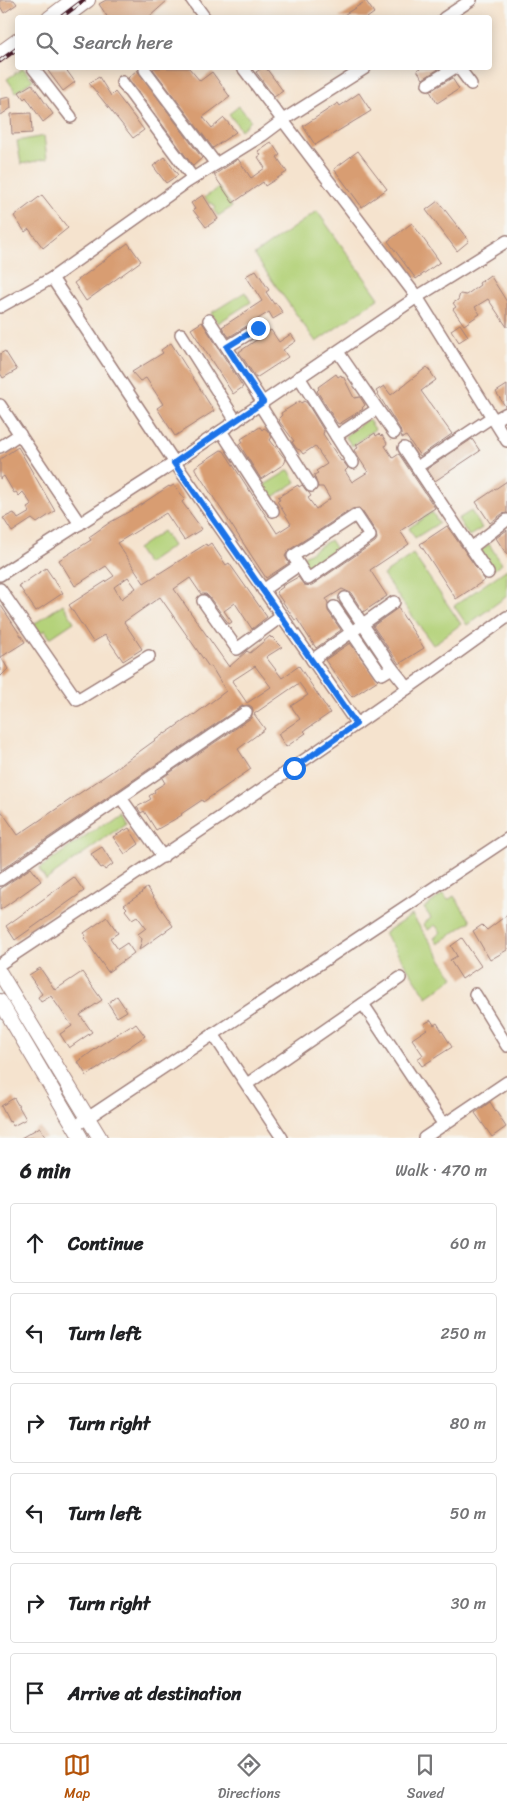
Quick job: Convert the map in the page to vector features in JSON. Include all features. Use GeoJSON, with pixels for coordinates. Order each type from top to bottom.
{"type":"FeatureCollection","features":[{"type":"Feature","properties":{"kind":"main road"},"geometry":{"type":"LineString","coordinates":[[53,15],[73,0]]}},
{"type":"Feature","properties":{"kind":"main road"},"geometry":{"type":"LineString","coordinates":[[68,15],[88,0]]}},
{"type":"Feature","properties":{"kind":"main road"},"geometry":{"type":"LineString","coordinates":[[0,53],[15,42]]}},
{"type":"Feature","properties":{"kind":"main road"},"geometry":{"type":"LineString","coordinates":[[0,64],[15,53]]}},
{"type":"Feature","properties":{"kind":"main road"},"geometry":{"type":"LineString","coordinates":[[0,973],[100,1138]]}},
{"type":"Feature","properties":{"kind":"main road"},"geometry":{"type":"LineString","coordinates":[[0,1001],[78,1132]]}},
{"type":"Feature","properties":{"kind":"street"},"geometry":{"type":"LineString","coordinates":[[192,0],[203,15]]}},
{"type":"Feature","properties":{"kind":"street"},"geometry":{"type":"LineString","coordinates":[[448,15],[471,0]]}},
{"type":"Feature","properties":{"kind":"street"},"geometry":{"type":"LineString","coordinates":[[35,70],[71,117]]}},
{"type":"Feature","properties":{"kind":"street"},"geometry":{"type":"LineString","coordinates":[[145,70],[216,164]]}},
{"type":"Feature","properties":{"kind":"street"},"geometry":{"type":"LineString","coordinates":[[245,70],[417,297],[507,441]]}},
{"type":"Feature","properties":{"kind":"street"},"geometry":{"type":"LineString","coordinates":[[0,308],[52,278],[193,178],[264,135],[283,120],[362,70]]}},
{"type":"Feature","properties":{"kind":"street"},"geometry":{"type":"LineString","coordinates":[[428,84],[451,70]]}},
{"type":"Feature","properties":{"kind":"street"},"geometry":{"type":"LineString","coordinates":[[460,70],[471,84]]}},
{"type":"Feature","properties":{"kind":"street"},"geometry":{"type":"LineString","coordinates":[[122,82],[193,178]]}},
{"type":"Feature","properties":{"kind":"street"},"geometry":{"type":"LineString","coordinates":[[0,576],[174,463],[417,297],[507,241]]}},
{"type":"Feature","properties":{"kind":"street"},"geometry":{"type":"LineString","coordinates":[[52,278],[174,463],[356,724]]}},
{"type":"Feature","properties":{"kind":"street"},"geometry":{"type":"LineString","coordinates":[[209,320],[311,486]]}},
{"type":"Feature","properties":{"kind":"street"},"geometry":{"type":"LineString","coordinates":[[227,347],[258,328]]}},
{"type":"Feature","properties":{"kind":"street"},"geometry":{"type":"LineString","coordinates":[[181,334],[236,421]]}},
{"type":"Feature","properties":{"kind":"street"},"geometry":{"type":"LineString","coordinates":[[338,352],[394,433]]}},
{"type":"Feature","properties":{"kind":"street"},"geometry":{"type":"LineString","coordinates":[[299,378],[353,462]]}},
{"type":"Feature","properties":{"kind":"street"},"geometry":{"type":"LineString","coordinates":[[0,405],[80,524]]}},
{"type":"Feature","properties":{"kind":"street"},"geometry":{"type":"LineString","coordinates":[[336,436],[377,409]]}},
{"type":"Feature","properties":{"kind":"street"},"geometry":{"type":"LineString","coordinates":[[423,463],[493,419],[507,413]]}},
{"type":"Feature","properties":{"kind":"street"},"geometry":{"type":"LineString","coordinates":[[221,431],[273,511]]}},
{"type":"Feature","properties":{"kind":"street"},"geometry":{"type":"LineString","coordinates":[[0,447],[20,434]]}},
{"type":"Feature","properties":{"kind":"street"},"geometry":{"type":"LineString","coordinates":[[404,448],[488,573]]}},
{"type":"Feature","properties":{"kind":"street"},"geometry":{"type":"LineString","coordinates":[[356,514],[370,536],[308,579],[299,565],[293,556],[356,514]]}},
{"type":"Feature","properties":{"kind":"street"},"geometry":{"type":"LineString","coordinates":[[471,548],[507,520]]}},
{"type":"Feature","properties":{"kind":"street"},"geometry":{"type":"LineString","coordinates":[[263,590],[299,565]]}},
{"type":"Feature","properties":{"kind":"street"},"geometry":{"type":"LineString","coordinates":[[0,589],[77,700],[149,656]]}},
{"type":"Feature","properties":{"kind":"street"},"geometry":{"type":"LineString","coordinates":[[345,598],[392,668],[408,688]]}},
{"type":"Feature","properties":{"kind":"street"},"geometry":{"type":"LineString","coordinates":[[203,601],[237,649],[282,616]]}},
{"type":"Feature","properties":{"kind":"street"},"geometry":{"type":"LineString","coordinates":[[312,660],[394,602]]}},
{"type":"Feature","properties":{"kind":"street"},"geometry":{"type":"LineString","coordinates":[[334,607],[380,673],[382,674],[392,668]]}},
{"type":"Feature","properties":{"kind":"street"},"geometry":{"type":"LineString","coordinates":[[0,964],[163,857],[408,688],[507,617]]}},
{"type":"Feature","properties":{"kind":"street"},"geometry":{"type":"LineString","coordinates":[[0,880],[246,712]]}},
{"type":"Feature","properties":{"kind":"street"},"geometry":{"type":"LineString","coordinates":[[121,798],[163,857]]}},
{"type":"Feature","properties":{"kind":"street"},"geometry":{"type":"LineString","coordinates":[[78,1132],[87,1118],[507,839]]}},
{"type":"Feature","properties":{"kind":"street"},"geometry":{"type":"LineString","coordinates":[[247,1084],[400,978]]}},
{"type":"Feature","properties":{"kind":"street"},"geometry":{"type":"LineString","coordinates":[[475,994],[507,1046]]}},
{"type":"Feature","properties":{"kind":"street"},"geometry":{"type":"LineString","coordinates":[[363,1004],[444,1125]]}},
{"type":"Feature","properties":{"kind":"street"},"geometry":{"type":"LineString","coordinates":[[213,1034],[282,1138]]}},
{"type":"Feature","properties":{"kind":"street"},"geometry":{"type":"LineString","coordinates":[[424,1138],[507,1082]]}},
{"type":"Feature","properties":{"kind":"green space"},"geometry":{"type":"Polygon","coordinates":[[[20,70],[25,70],[33,80],[16,92],[7,79],[20,70]]]}},
{"type":"Feature","properties":{"kind":"green space"},"geometry":{"type":"Polygon","coordinates":[[[239,106],[251,121],[241,130],[229,114],[239,106]]]}},
{"type":"Feature","properties":{"kind":"green space"},"geometry":{"type":"Polygon","coordinates":[[[44,136],[47,159],[21,164],[17,141],[44,136]]]}},
{"type":"Feature","properties":{"kind":"green space"},"geometry":{"type":"Polygon","coordinates":[[[219,188],[232,207],[218,216],[214,210],[216,208],[205,197],[219,188]]]}},
{"type":"Feature","properties":{"kind":"green space"},"geometry":{"type":"Polygon","coordinates":[[[317,211],[379,298],[316,342],[254,255],[317,211]]]}},
{"type":"Feature","properties":{"kind":"green space"},"geometry":{"type":"Polygon","coordinates":[[[245,292],[251,302],[218,323],[211,313],[245,292]]]}},
{"type":"Feature","properties":{"kind":"green space"},"geometry":{"type":"Polygon","coordinates":[[[368,419],[375,429],[352,446],[345,436],[368,419]]]}},
{"type":"Feature","properties":{"kind":"green space"},"geometry":{"type":"Polygon","coordinates":[[[289,470],[296,482],[269,500],[261,487],[289,470]]]}},
{"type":"Feature","properties":{"kind":"green space"},"geometry":{"type":"Polygon","coordinates":[[[471,511],[482,528],[469,536],[458,519],[471,511]]]}},
{"type":"Feature","properties":{"kind":"green space"},"geometry":{"type":"Polygon","coordinates":[[[432,512],[439,523],[415,538],[409,528],[432,512]]]}},
{"type":"Feature","properties":{"kind":"green space"},"geometry":{"type":"Polygon","coordinates":[[[163,531],[173,546],[147,564],[137,549],[163,531]]]}},
{"type":"Feature","properties":{"kind":"green space"},"geometry":{"type":"Polygon","coordinates":[[[330,540],[337,551],[308,569],[301,558],[330,540]]]}},
{"type":"Feature","properties":{"kind":"green space"},"geometry":{"type":"Polygon","coordinates":[[[489,544],[502,564],[493,570],[480,551],[489,544]]]}},
{"type":"Feature","properties":{"kind":"green space"},"geometry":{"type":"Polygon","coordinates":[[[413,554],[461,624],[433,645],[383,575],[413,554]]]}},
{"type":"Feature","properties":{"kind":"green space"},"geometry":{"type":"Polygon","coordinates":[[[507,569],[507,596],[467,625],[454,606],[507,569]]]}},
{"type":"Feature","properties":{"kind":"green space"},"geometry":{"type":"Polygon","coordinates":[[[63,604],[74,622],[50,638],[45,630],[40,633],[34,624],[63,604]]]}},
{"type":"Feature","properties":{"kind":"green space"},"geometry":{"type":"Polygon","coordinates":[[[119,812],[126,823],[46,880],[39,869],[119,812]]]}},
{"type":"Feature","properties":{"kind":"green space"},"geometry":{"type":"Polygon","coordinates":[[[443,894],[448,900],[454,896],[471,921],[438,944],[434,938],[441,932],[435,925],[428,930],[423,924],[431,918],[424,908],[443,894]]]}},
{"type":"Feature","properties":{"kind":"green space"},"geometry":{"type":"Polygon","coordinates":[[[412,915],[454,978],[427,997],[384,933],[412,915]]]}},
{"type":"Feature","properties":{"kind":"building"},"geometry":{"type":"Polygon","coordinates":[[[0,0],[14,0],[17,4],[4,13],[0,6],[0,0]]]}},
{"type":"Feature","properties":{"kind":"building"},"geometry":{"type":"Polygon","coordinates":[[[106,0],[168,0],[151,15],[106,15],[99,4],[106,0]]]}},
{"type":"Feature","properties":{"kind":"building"},"geometry":{"type":"Polygon","coordinates":[[[366,1],[374,13],[371,15],[344,15],[366,1]]]}},
{"type":"Feature","properties":{"kind":"building"},"geometry":{"type":"Polygon","coordinates":[[[47,70],[66,70],[75,82],[63,91],[47,70]]]}},
{"type":"Feature","properties":{"kind":"building"},"geometry":{"type":"Polygon","coordinates":[[[137,70],[202,158],[193,166],[128,78],[137,70]]]}},
{"type":"Feature","properties":{"kind":"building"},"geometry":{"type":"Polygon","coordinates":[[[154,70],[191,70],[200,81],[212,72],[230,97],[203,117],[212,128],[224,118],[236,132],[213,148],[154,70]]]}},
{"type":"Feature","properties":{"kind":"building"},"geometry":{"type":"Polygon","coordinates":[[[267,70],[283,91],[274,97],[256,72],[267,70]]]}},
{"type":"Feature","properties":{"kind":"building"},"geometry":{"type":"Polygon","coordinates":[[[417,70],[437,70],[423,79],[417,70]]]}},
{"type":"Feature","properties":{"kind":"building"},"geometry":{"type":"Polygon","coordinates":[[[99,77],[111,96],[115,92],[144,130],[133,138],[89,83],[99,77]]]}},
{"type":"Feature","properties":{"kind":"building"},"geometry":{"type":"Polygon","coordinates":[[[452,78],[459,89],[437,103],[430,91],[452,78]]]}},
{"type":"Feature","properties":{"kind":"building"},"geometry":{"type":"Polygon","coordinates":[[[32,84],[53,114],[43,122],[26,97],[24,99],[19,92],[32,84]]]}},
{"type":"Feature","properties":{"kind":"building"},"geometry":{"type":"Polygon","coordinates":[[[359,93],[371,111],[315,145],[303,126],[338,103],[340,106],[359,93]]]}},
{"type":"Feature","properties":{"kind":"building"},"geometry":{"type":"Polygon","coordinates":[[[10,97],[11,108],[1,115],[0,99],[10,97]]]}},
{"type":"Feature","properties":{"kind":"building"},"geometry":{"type":"Polygon","coordinates":[[[31,113],[32,133],[12,134],[11,114],[31,113]]]}},
{"type":"Feature","properties":{"kind":"building"},"geometry":{"type":"Polygon","coordinates":[[[271,142],[280,155],[277,157],[287,172],[265,186],[263,182],[233,203],[214,175],[238,159],[251,178],[265,168],[258,157],[261,155],[258,151],[271,142]]]}},
{"type":"Feature","properties":{"kind":"building"},"geometry":{"type":"Polygon","coordinates":[[[358,151],[387,189],[362,207],[334,169],[358,151]]]}},
{"type":"Feature","properties":{"kind":"building"},"geometry":{"type":"Polygon","coordinates":[[[165,157],[178,175],[166,183],[153,166],[165,157]]]}},
{"type":"Feature","properties":{"kind":"building"},"geometry":{"type":"Polygon","coordinates":[[[42,195],[68,228],[43,248],[29,229],[25,232],[14,216],[42,195]]]}},
{"type":"Feature","properties":{"kind":"building"},"geometry":{"type":"Polygon","coordinates":[[[203,195],[218,219],[206,227],[193,210],[195,209],[191,203],[203,195]]]}},
{"type":"Feature","properties":{"kind":"building"},"geometry":{"type":"Polygon","coordinates":[[[438,201],[469,241],[457,251],[426,210],[438,201]]]}},
{"type":"Feature","properties":{"kind":"building"},"geometry":{"type":"Polygon","coordinates":[[[412,223],[440,262],[416,279],[388,241],[412,223]]]}},
{"type":"Feature","properties":{"kind":"building"},"geometry":{"type":"Polygon","coordinates":[[[128,243],[141,261],[86,301],[74,283],[128,243]]]}},
{"type":"Feature","properties":{"kind":"building"},"geometry":{"type":"Polygon","coordinates":[[[256,270],[269,290],[266,292],[283,313],[273,319],[269,312],[229,337],[222,327],[262,301],[246,276],[256,270]]]}},
{"type":"Feature","properties":{"kind":"building"},"geometry":{"type":"Polygon","coordinates":[[[490,275],[507,302],[507,327],[488,299],[475,307],[480,314],[464,325],[453,309],[456,307],[453,303],[458,300],[460,294],[466,295],[490,275]]]}},
{"type":"Feature","properties":{"kind":"building"},"geometry":{"type":"Polygon","coordinates":[[[202,322],[243,387],[233,394],[191,329],[202,322]]]}},
{"type":"Feature","properties":{"kind":"building"},"geometry":{"type":"Polygon","coordinates":[[[460,324],[468,336],[459,342],[451,330],[460,324]]]}},
{"type":"Feature","properties":{"kind":"building"},"geometry":{"type":"Polygon","coordinates":[[[271,330],[279,342],[291,334],[296,341],[283,350],[288,357],[256,378],[239,352],[271,330]]]}},
{"type":"Feature","properties":{"kind":"building"},"geometry":{"type":"Polygon","coordinates":[[[171,343],[214,411],[175,436],[157,408],[163,404],[146,378],[140,381],[132,372],[163,353],[161,350],[171,343]]]}},
{"type":"Feature","properties":{"kind":"building"},"geometry":{"type":"Polygon","coordinates":[[[5,351],[17,370],[3,378],[0,373],[0,354],[5,351]]]}},
{"type":"Feature","properties":{"kind":"building"},"geometry":{"type":"Polygon","coordinates":[[[427,367],[436,380],[421,391],[452,434],[420,456],[406,436],[402,438],[400,429],[376,391],[384,386],[391,395],[427,367]]]}},
{"type":"Feature","properties":{"kind":"building"},"geometry":{"type":"Polygon","coordinates":[[[336,374],[338,377],[343,376],[354,398],[360,397],[365,405],[363,409],[339,424],[317,391],[318,387],[336,374]]]}},
{"type":"Feature","properties":{"kind":"building"},"geometry":{"type":"Polygon","coordinates":[[[507,385],[507,406],[505,406],[496,392],[507,385]]]}},
{"type":"Feature","properties":{"kind":"building"},"geometry":{"type":"Polygon","coordinates":[[[300,401],[301,403],[304,401],[307,403],[324,431],[323,434],[348,468],[345,471],[352,482],[368,472],[354,450],[358,448],[356,445],[375,433],[376,436],[379,434],[382,435],[387,443],[385,446],[393,458],[399,454],[435,508],[400,531],[409,544],[370,570],[387,596],[363,612],[351,593],[342,589],[326,599],[328,611],[341,630],[316,648],[276,592],[282,586],[298,577],[304,585],[312,585],[375,542],[377,539],[376,532],[362,511],[359,508],[352,509],[289,550],[285,556],[289,563],[266,578],[195,469],[195,467],[221,450],[224,451],[277,533],[291,524],[277,501],[280,500],[278,497],[298,485],[299,487],[302,485],[311,496],[308,498],[316,509],[330,499],[323,487],[318,487],[314,475],[318,473],[316,471],[327,464],[315,446],[303,454],[297,449],[292,442],[294,441],[279,421],[281,413],[300,401]]]}},
{"type":"Feature","properties":{"kind":"building"},"geometry":{"type":"Polygon","coordinates":[[[260,427],[262,430],[264,428],[267,430],[272,437],[270,440],[286,460],[284,464],[261,479],[239,444],[243,442],[241,439],[260,427]]]}},
{"type":"Feature","properties":{"kind":"building"},"geometry":{"type":"Polygon","coordinates":[[[472,439],[480,451],[435,481],[427,469],[472,439]]]}},
{"type":"Feature","properties":{"kind":"building"},"geometry":{"type":"Polygon","coordinates":[[[18,447],[55,511],[37,523],[32,519],[12,532],[3,518],[14,513],[18,519],[30,512],[27,508],[32,505],[23,492],[19,496],[16,492],[14,493],[4,476],[0,479],[0,459],[18,447]]]}},
{"type":"Feature","properties":{"kind":"building"},"geometry":{"type":"Polygon","coordinates":[[[507,481],[507,513],[502,514],[490,523],[476,502],[507,481]]]}},
{"type":"Feature","properties":{"kind":"building"},"geometry":{"type":"Polygon","coordinates":[[[174,485],[185,499],[182,502],[202,529],[184,540],[166,513],[117,543],[144,583],[206,544],[207,546],[211,543],[226,565],[229,563],[267,617],[252,629],[235,603],[224,611],[232,622],[229,624],[209,597],[206,594],[201,594],[190,578],[174,589],[229,667],[247,651],[250,653],[270,636],[282,647],[266,657],[282,678],[299,666],[330,713],[304,731],[306,733],[286,747],[278,734],[300,719],[291,706],[308,695],[299,683],[254,714],[265,729],[238,749],[251,769],[203,802],[202,800],[182,815],[156,830],[144,811],[141,813],[137,807],[151,799],[149,796],[155,792],[154,790],[165,783],[162,778],[251,718],[252,707],[249,705],[242,706],[1,870],[0,809],[18,835],[194,715],[226,691],[211,666],[209,667],[160,597],[124,622],[142,649],[123,661],[105,635],[93,642],[69,605],[114,576],[106,566],[75,586],[59,560],[91,540],[89,537],[109,523],[174,485]],[[128,577],[114,587],[121,599],[136,588],[128,577]],[[255,666],[232,681],[247,703],[271,687],[255,666]]]}},
{"type":"Feature","properties":{"kind":"building"},"geometry":{"type":"Polygon","coordinates":[[[447,526],[485,580],[456,599],[420,544],[447,526]]]}},
{"type":"Feature","properties":{"kind":"building"},"geometry":{"type":"Polygon","coordinates":[[[507,530],[507,555],[496,538],[507,530]]]}},
{"type":"Feature","properties":{"kind":"building"},"geometry":{"type":"Polygon","coordinates":[[[46,568],[63,593],[36,611],[19,586],[46,568]]]}},
{"type":"Feature","properties":{"kind":"building"},"geometry":{"type":"Polygon","coordinates":[[[0,604],[25,642],[1,657],[8,669],[0,677],[0,604]]]}},
{"type":"Feature","properties":{"kind":"building"},"geometry":{"type":"Polygon","coordinates":[[[398,608],[424,648],[399,664],[373,626],[398,608]]]}},
{"type":"Feature","properties":{"kind":"building"},"geometry":{"type":"Polygon","coordinates":[[[350,643],[378,680],[352,697],[325,660],[350,643]]]}},
{"type":"Feature","properties":{"kind":"building"},"geometry":{"type":"Polygon","coordinates":[[[129,828],[139,844],[125,854],[113,837],[129,828]]]}},
{"type":"Feature","properties":{"kind":"building"},"geometry":{"type":"Polygon","coordinates":[[[102,847],[113,864],[105,870],[103,867],[101,868],[91,854],[102,847]]]}},
{"type":"Feature","properties":{"kind":"building"},"geometry":{"type":"Polygon","coordinates":[[[31,868],[41,881],[0,910],[0,889],[31,868]]]}},
{"type":"Feature","properties":{"kind":"building"},"geometry":{"type":"Polygon","coordinates":[[[74,877],[84,891],[15,940],[6,926],[74,877]]]}},
{"type":"Feature","properties":{"kind":"building"},"geometry":{"type":"Polygon","coordinates":[[[147,888],[173,926],[139,950],[142,939],[138,934],[146,928],[137,916],[132,919],[125,910],[127,908],[124,905],[147,888]]]}},
{"type":"Feature","properties":{"kind":"building"},"geometry":{"type":"Polygon","coordinates":[[[507,915],[507,950],[490,960],[473,931],[482,925],[487,930],[507,915]]]}},
{"type":"Feature","properties":{"kind":"building"},"geometry":{"type":"Polygon","coordinates":[[[107,917],[118,933],[110,938],[118,949],[127,943],[134,953],[108,972],[84,938],[86,936],[84,933],[107,917]]]}},
{"type":"Feature","properties":{"kind":"building"},"geometry":{"type":"Polygon","coordinates":[[[462,938],[481,966],[462,979],[450,960],[457,956],[451,946],[462,938]]]}},
{"type":"Feature","properties":{"kind":"building"},"geometry":{"type":"Polygon","coordinates":[[[40,968],[55,990],[82,972],[102,1000],[80,1015],[92,1032],[69,1048],[60,1034],[72,1026],[51,996],[41,1002],[38,997],[42,994],[29,975],[40,968]]]}},
{"type":"Feature","properties":{"kind":"building"},"geometry":{"type":"Polygon","coordinates":[[[117,996],[127,1011],[117,1017],[108,1003],[117,996]]]}},
{"type":"Feature","properties":{"kind":"building"},"geometry":{"type":"Polygon","coordinates":[[[431,1020],[434,1025],[437,1023],[452,1047],[422,1066],[417,1059],[423,1055],[412,1039],[427,1029],[424,1024],[431,1020]]]}},
{"type":"Feature","properties":{"kind":"building"},"geometry":{"type":"Polygon","coordinates":[[[136,1024],[145,1036],[87,1076],[78,1062],[131,1025],[132,1027],[136,1024]]]}},
{"type":"Feature","properties":{"kind":"building"},"geometry":{"type":"Polygon","coordinates":[[[14,1098],[26,1119],[13,1126],[1,1106],[14,1098]]]}},
{"type":"Feature","properties":{"kind":"building"},"geometry":{"type":"Polygon","coordinates":[[[490,1102],[506,1127],[492,1137],[475,1113],[490,1102]]]}},
{"type":"Feature","properties":{"kind":"building"},"geometry":{"type":"Polygon","coordinates":[[[40,1127],[46,1138],[21,1138],[40,1127]]]}},
{"type":"Feature","properties":{"kind":"railway"},"geometry":{"type":"LineString","coordinates":[[64,15],[84,0]]}},
{"type":"Feature","properties":{"kind":"railway"},"geometry":{"type":"LineString","coordinates":[[0,61],[15,50]]}},
{"type":"Feature","properties":{"kind":"route"},"geometry":{"type":"LineString","coordinates":[[258,328],[227,347],[263,402],[174,463],[356,724],[294,768]]}}]}
